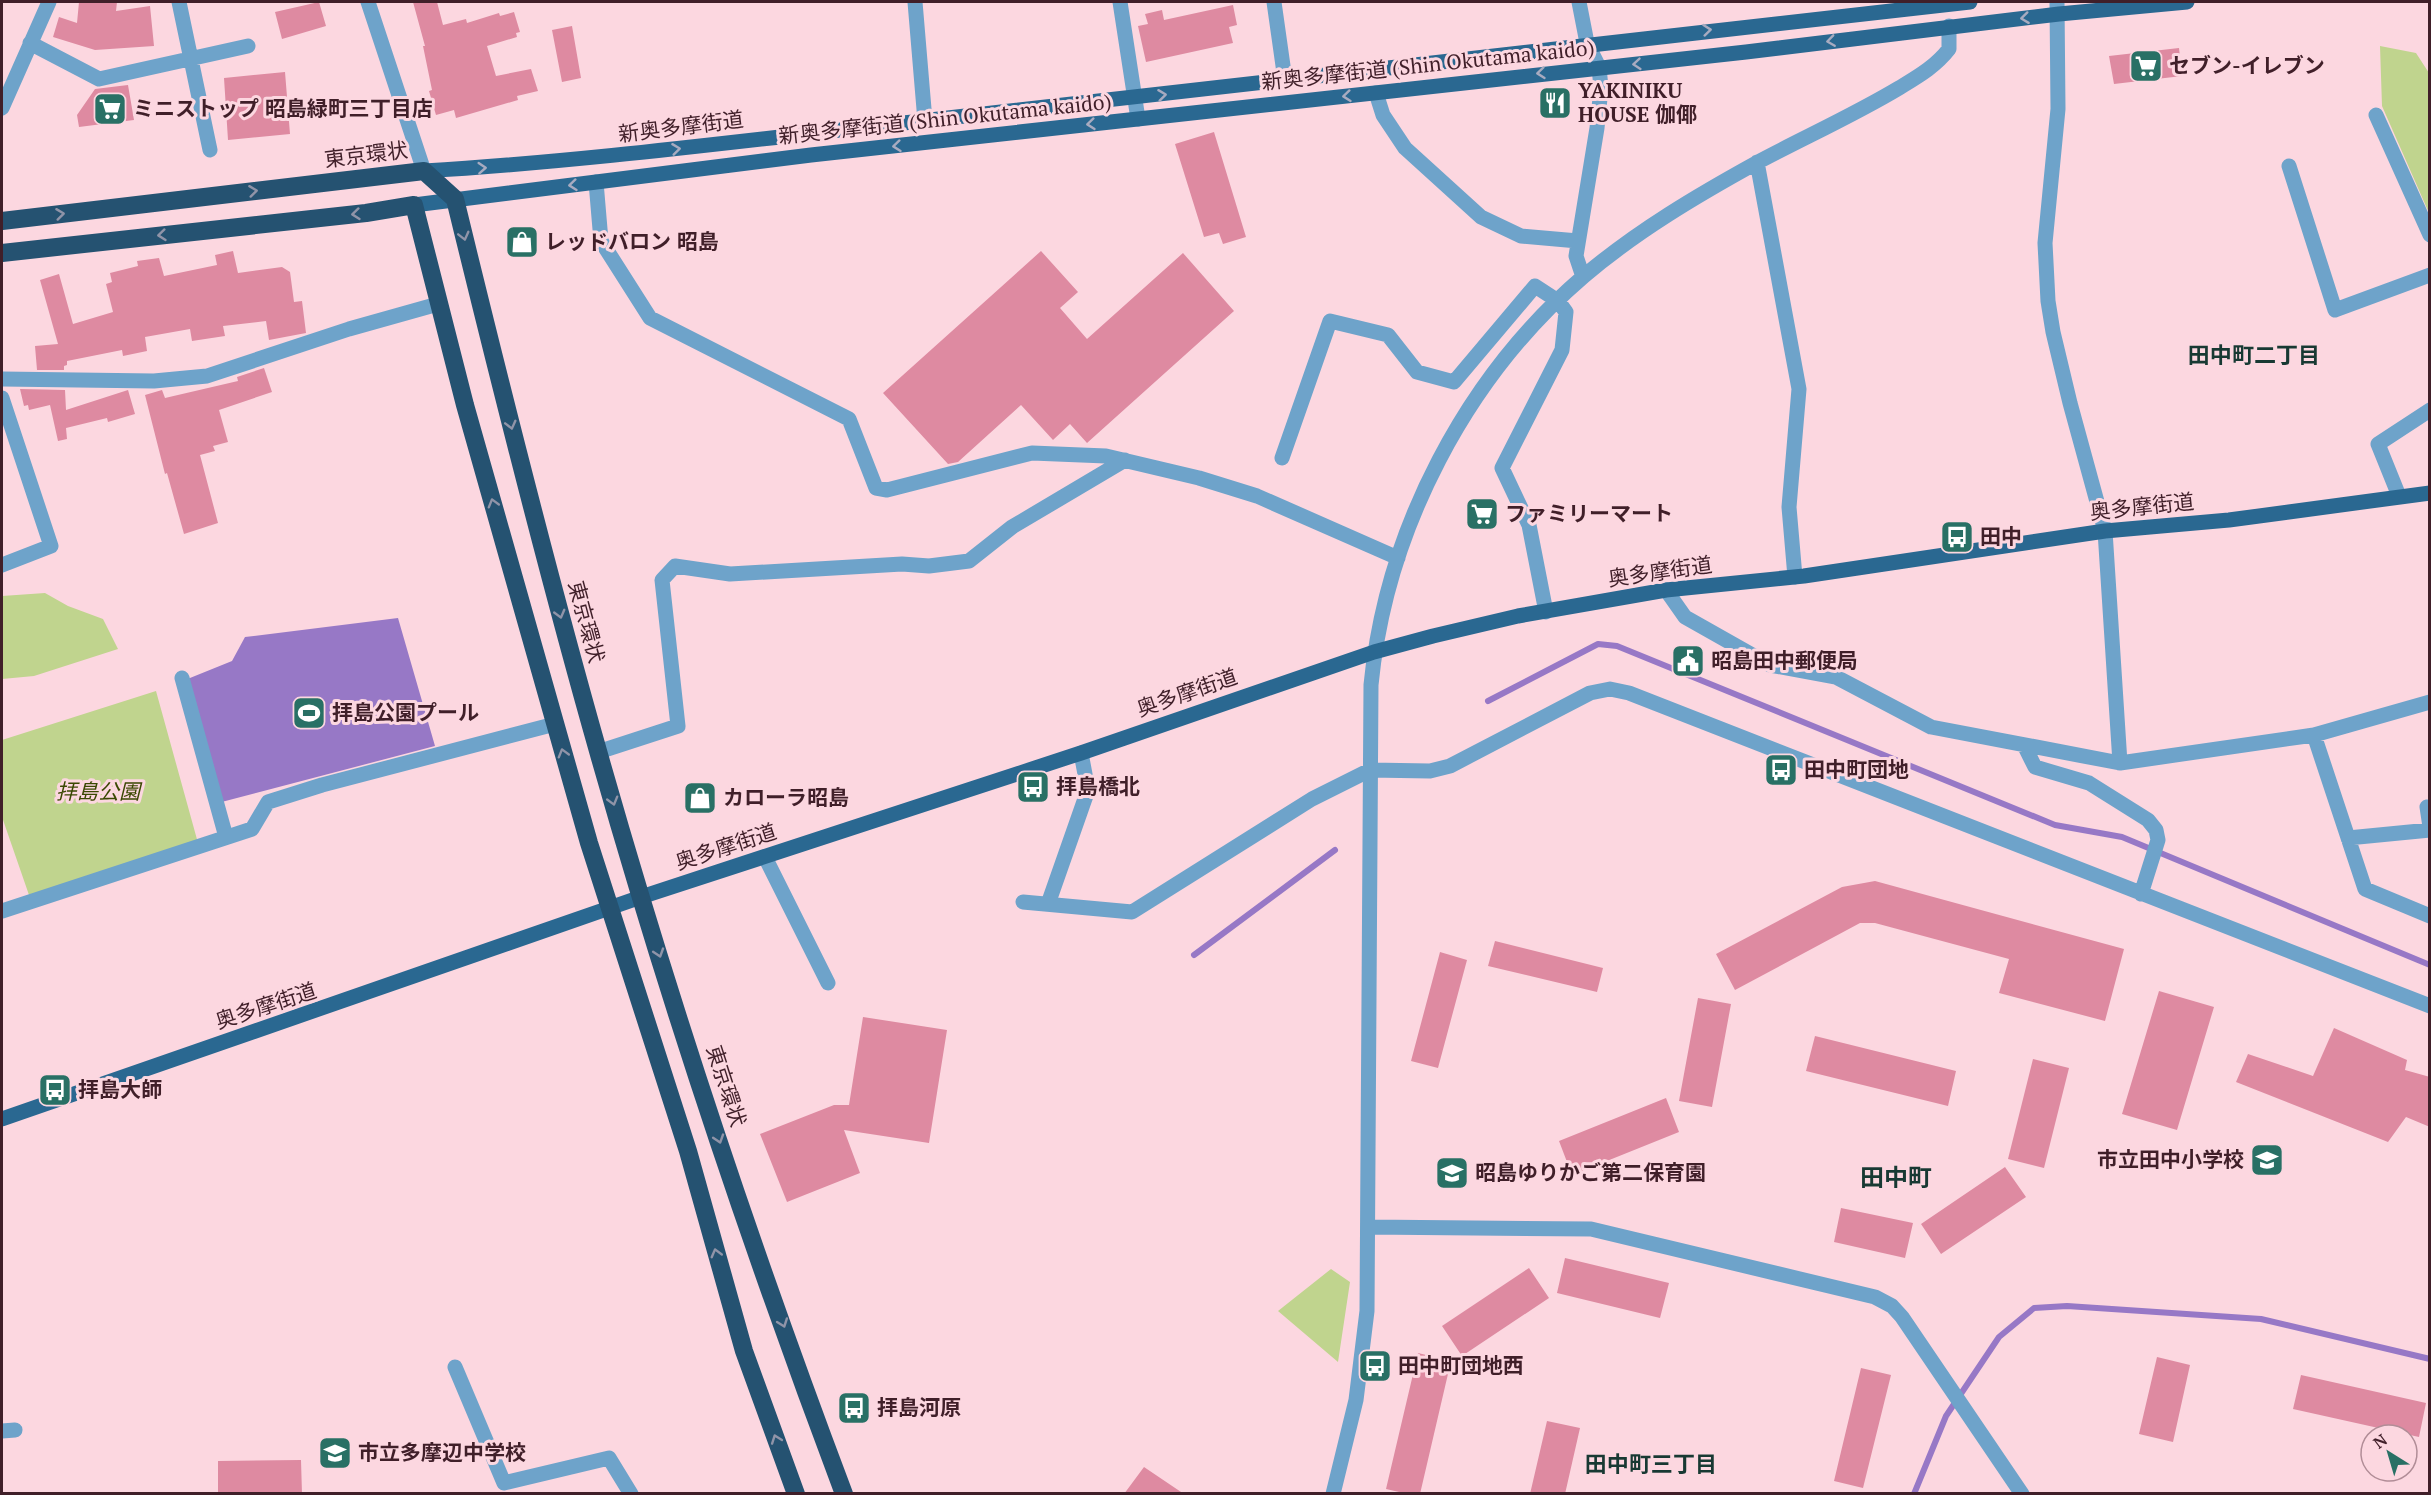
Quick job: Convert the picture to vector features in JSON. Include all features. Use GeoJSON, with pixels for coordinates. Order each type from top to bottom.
{"type":"FeatureCollection","features":[{"type":"Feature","properties":{"kind":"highway","name":"東京環状"},"geometry":{"type":"LineString","coordinates":[[2,221],[424,171],[455,199],[550,576],[598,752],[641,897],[751,1234],[844,1494]]}},
{"type":"Feature","properties":{"kind":"highway"},"geometry":{"type":"LineString","coordinates":[[424,171],[414,205],[438,304],[555,724],[610,910],[688,1151],[744,1351],[796,1494]]}},
{"type":"Feature","properties":{"kind":"highway"},"geometry":{"type":"LineString","coordinates":[[2,254],[366,213],[414,205]]}},
{"type":"Feature","properties":{"kind":"main road","name":"新奥多摩街道 (Shin Okutama kaido)"},"geometry":{"type":"LineString","coordinates":[[1587,43],[1970,2]]}},
{"type":"Feature","properties":{"kind":"main road","name":"新奥多摩街道 (Shin Okutama kaido)"},"geometry":{"type":"LineString","coordinates":[[673,172],[1746,52],[1950,26],[2058,8],[2187,2]]}},
{"type":"Feature","properties":{"kind":"main road","name":"新奥多摩街道"},"geometry":{"type":"LineString","coordinates":[[424,171],[634,154],[1136,98],[1587,43]]}},
{"type":"Feature","properties":{"kind":"main road","name":"新奥多摩街道"},"geometry":{"type":"LineString","coordinates":[[455,199],[673,172]]}},
{"type":"Feature","properties":{"kind":"main road"},"geometry":{"type":"LineString","coordinates":[[414,205],[455,199]]}},
{"type":"Feature","properties":{"kind":"main road","name":"奥多摩街道"},"geometry":{"type":"LineString","coordinates":[[2,1119],[610,910],[641,897],[1080,753],[1374,652],[1487,623],[1666,590],[1796,577],[2106,531],[2229,520],[2430,493]]}},
{"type":"Feature","properties":{"kind":"street"},"geometry":{"type":"LineString","coordinates":[[2,108],[49,2]]}},
{"type":"Feature","properties":{"kind":"street"},"geometry":{"type":"LineString","coordinates":[[179,2],[210,150]]}},
{"type":"Feature","properties":{"kind":"street"},"geometry":{"type":"LineString","coordinates":[[368,2],[424,171]]}},
{"type":"Feature","properties":{"kind":"street"},"geometry":{"type":"LineString","coordinates":[[915,2],[925,121]]}},
{"type":"Feature","properties":{"kind":"street"},"geometry":{"type":"LineString","coordinates":[[1120,2],[1138,119]]}},
{"type":"Feature","properties":{"kind":"street"},"geometry":{"type":"LineString","coordinates":[[1274,2],[1285,80]]}},
{"type":"Feature","properties":{"kind":"street"},"geometry":{"type":"LineString","coordinates":[[1579,2],[1587,43],[1599,67],[1601,88],[1597,128],[1576,256],[1583,277]]}},
{"type":"Feature","properties":{"kind":"street"},"geometry":{"type":"LineString","coordinates":[[2058,8],[2058,109],[2046,235],[2048,301],[2053,333],[2070,403],[2106,531],[2121,763]]}},
{"type":"Feature","properties":{"kind":"street"},"geometry":{"type":"LineString","coordinates":[[1333,1494],[1351,1426],[1361,1372],[1367,1311],[1371,685],[1374,652],[1398,558],[1423,494],[1471,406],[1522,339],[1583,277],[1650,226],[1757,162],[1879,100],[1935,64],[1949,50],[1950,26]]}},
{"type":"Feature","properties":{"kind":"street"},"geometry":{"type":"LineString","coordinates":[[30,43],[99,79],[248,46]]}},
{"type":"Feature","properties":{"kind":"street"},"geometry":{"type":"LineString","coordinates":[[1376,93],[1383,115],[1405,148],[1481,217],[1521,236],[1578,241]]}},
{"type":"Feature","properties":{"kind":"street"},"geometry":{"type":"LineString","coordinates":[[2376,115],[2430,235]]}},
{"type":"Feature","properties":{"kind":"street"},"geometry":{"type":"LineString","coordinates":[[1757,162],[1799,389],[1789,507],[1796,577]]}},
{"type":"Feature","properties":{"kind":"street"},"geometry":{"type":"LineString","coordinates":[[2289,166],[2336,310],[2430,275]]}},
{"type":"Feature","properties":{"kind":"street"},"geometry":{"type":"LineString","coordinates":[[596,182],[601,242],[650,318],[849,419],[876,488],[887,490],[1032,453],[1106,456],[1199,478],[1257,496],[1398,558]]}},
{"type":"Feature","properties":{"kind":"street"},"geometry":{"type":"LineString","coordinates":[[1282,458],[1330,321],[1388,335],[1417,372],[1454,382],[1534,286],[1558,301],[1566,312],[1562,351],[1502,468],[1529,525],[1546,612]]}},
{"type":"Feature","properties":{"kind":"street"},"geometry":{"type":"LineString","coordinates":[[2,379],[154,381],[207,376],[349,329],[438,304]]}},
{"type":"Feature","properties":{"kind":"street"},"geometry":{"type":"LineString","coordinates":[[2,398],[51,546],[2,565]]}},
{"type":"Feature","properties":{"kind":"street"},"geometry":{"type":"LineString","coordinates":[[2399,496],[2378,444],[2430,410]]}},
{"type":"Feature","properties":{"kind":"street"},"geometry":{"type":"LineString","coordinates":[[598,752],[678,726],[662,580],[675,566],[730,574],[902,564],[929,566],[969,561],[1012,527],[1125,460]]}},
{"type":"Feature","properties":{"kind":"street"},"geometry":{"type":"LineString","coordinates":[[1666,590],[1685,617],[1770,665],[1836,677],[1931,727],[2121,763],[2314,735],[2430,702]]}},
{"type":"Feature","properties":{"kind":"street"},"geometry":{"type":"LineString","coordinates":[[182,678],[226,837]]}},
{"type":"Feature","properties":{"kind":"street"},"geometry":{"type":"LineString","coordinates":[[1023,902],[1132,912],[1312,799],[1370,770],[1413,771],[1444,768],[1590,693],[1604,689],[1620,689],[2430,1006]]}},
{"type":"Feature","properties":{"kind":"street"},"geometry":{"type":"LineString","coordinates":[[2,911],[252,830],[268,802],[321,785],[555,724]]}},
{"type":"Feature","properties":{"kind":"street"},"geometry":{"type":"LineString","coordinates":[[2314,735],[2365,889],[2430,916]]}},
{"type":"Feature","properties":{"kind":"street"},"geometry":{"type":"LineString","coordinates":[[2024,745],[2035,767],[2089,783],[2148,820],[2156,830],[2156,847],[2141,894]]}},
{"type":"Feature","properties":{"kind":"street"},"geometry":{"type":"LineString","coordinates":[[1048,904],[1088,790],[1080,753]]}},
{"type":"Feature","properties":{"kind":"street"},"geometry":{"type":"LineString","coordinates":[[2348,838],[2430,828],[2427,807]]}},
{"type":"Feature","properties":{"kind":"street"},"geometry":{"type":"LineString","coordinates":[[765,856],[828,983]]}},
{"type":"Feature","properties":{"kind":"street"},"geometry":{"type":"LineString","coordinates":[[1368,1227],[1591,1229],[1875,1297],[1892,1306],[1902,1317],[2022,1494]]}},
{"type":"Feature","properties":{"kind":"street"},"geometry":{"type":"LineString","coordinates":[[455,1367],[504,1483],[609,1458],[631,1494]]}},
{"type":"Feature","properties":{"kind":"green space"},"geometry":{"type":"Polygon","coordinates":[[[2380,46],[2416,53],[2429,73],[2429,213],[2382,106],[2380,46]]]}},
{"type":"Feature","properties":{"kind":"green space"},"geometry":{"type":"Polygon","coordinates":[[[45,593],[68,606],[103,619],[118,649],[34,676],[2,679],[2,596],[45,593]]]}},
{"type":"Feature","properties":{"kind":"green space","name":"拝島公園"},"geometry":{"type":"Polygon","coordinates":[[[156,691],[198,843],[29,895],[2,817],[2,740],[156,691]]]}},
{"type":"Feature","properties":{"kind":"green space"},"geometry":{"type":"Polygon","coordinates":[[[1331,1269],[1350,1282],[1338,1362],[1278,1311],[1331,1269]]]}},
{"type":"Feature","properties":{"kind":"shaded area","name":"拝島公園プール"},"geometry":{"type":"Polygon","coordinates":[[[398,618],[435,746],[214,804],[185,680],[232,661],[245,637],[398,618]]]}},
{"type":"Feature","properties":{"kind":"building"},"geometry":{"type":"Polygon","coordinates":[[[79,2],[117,2],[116,11],[150,6],[154,46],[95,50],[53,37],[59,17],[77,23],[79,2]]]}},
{"type":"Feature","properties":{"kind":"building"},"geometry":{"type":"Polygon","coordinates":[[[319,2],[326,26],[282,39],[275,12],[319,2]]]}},
{"type":"Feature","properties":{"kind":"building"},"geometry":{"type":"Polygon","coordinates":[[[413,2],[437,2],[443,25],[466,19],[467,23],[499,13],[500,16],[514,12],[520,32],[516,33],[517,37],[487,46],[496,76],[531,69],[538,91],[517,96],[518,100],[456,118],[454,110],[436,115],[429,91],[432,90],[423,46],[425,46],[413,2]]]}},
{"type":"Feature","properties":{"kind":"building"},"geometry":{"type":"Polygon","coordinates":[[[1233,5],[1237,25],[1229,27],[1233,43],[1146,62],[1138,26],[1148,24],[1145,14],[1162,10],[1164,20],[1233,5]]]}},
{"type":"Feature","properties":{"kind":"building"},"geometry":{"type":"Polygon","coordinates":[[[572,26],[581,78],[562,82],[552,30],[572,26]]]}},
{"type":"Feature","properties":{"kind":"building","name":"セブン-イレブン"},"geometry":{"type":"Polygon","coordinates":[[[2179,48],[2182,76],[2114,84],[2109,56],[2179,48]]]}},
{"type":"Feature","properties":{"kind":"building"},"geometry":{"type":"Polygon","coordinates":[[[285,72],[290,134],[228,140],[224,78],[285,72]]]}},
{"type":"Feature","properties":{"kind":"building"},"geometry":{"type":"Polygon","coordinates":[[[128,85],[134,120],[79,127],[77,115],[95,89],[128,85]]]}},
{"type":"Feature","properties":{"kind":"building"},"geometry":{"type":"Polygon","coordinates":[[[1214,132],[1246,237],[1223,244],[1219,233],[1204,237],[1175,144],[1214,132]]]}},
{"type":"Feature","properties":{"kind":"building"},"geometry":{"type":"Polygon","coordinates":[[[233,251],[238,273],[282,267],[290,272],[294,302],[302,301],[306,333],[269,340],[266,321],[223,326],[225,336],[192,341],[190,329],[145,337],[147,351],[123,356],[122,350],[67,361],[64,370],[37,370],[35,346],[58,344],[40,280],[59,274],[73,324],[113,312],[106,284],[112,282],[110,273],[138,266],[137,261],[159,258],[164,276],[217,265],[215,255],[233,251]]]}},
{"type":"Feature","properties":{"kind":"building"},"geometry":{"type":"Polygon","coordinates":[[[1041,251],[1078,292],[1060,308],[1087,339],[1183,253],[1234,311],[1087,443],[1070,424],[1053,440],[1021,405],[958,462],[948,464],[883,393],[1041,251]]]}},
{"type":"Feature","properties":{"kind":"building"},"geometry":{"type":"Polygon","coordinates":[[[264,368],[272,392],[219,410],[228,442],[213,446],[215,451],[200,455],[218,523],[184,534],[167,473],[165,474],[145,395],[162,390],[165,398],[238,381],[237,377],[264,368]]]}},
{"type":"Feature","properties":{"kind":"building"},"geometry":{"type":"Polygon","coordinates":[[[20,389],[65,390],[66,410],[128,390],[135,414],[108,422],[107,418],[66,428],[67,439],[58,441],[50,405],[29,410],[28,405],[24,406],[20,389]]]}},
{"type":"Feature","properties":{"kind":"building"},"geometry":{"type":"Polygon","coordinates":[[[1875,881],[2124,949],[2105,1021],[1999,993],[2009,959],[1875,923],[1860,923],[1735,990],[1716,954],[1842,887],[1875,881]]]}},
{"type":"Feature","properties":{"kind":"building"},"geometry":{"type":"Polygon","coordinates":[[[1495,941],[1603,968],[1597,992],[1488,966],[1495,941]]]}},
{"type":"Feature","properties":{"kind":"building"},"geometry":{"type":"Polygon","coordinates":[[[1440,952],[1467,960],[1438,1068],[1411,1061],[1440,952]]]}},
{"type":"Feature","properties":{"kind":"building"},"geometry":{"type":"Polygon","coordinates":[[[2159,991],[2214,1007],[2177,1130],[2122,1114],[2159,991]]]}},
{"type":"Feature","properties":{"kind":"building"},"geometry":{"type":"Polygon","coordinates":[[[1698,998],[1731,1004],[1712,1107],[1679,1101],[1698,998]]]}},
{"type":"Feature","properties":{"kind":"building"},"geometry":{"type":"Polygon","coordinates":[[[863,1017],[947,1030],[929,1143],[844,1130],[860,1173],[787,1202],[760,1134],[834,1105],[849,1105],[863,1017]]]}},
{"type":"Feature","properties":{"kind":"building"},"geometry":{"type":"Polygon","coordinates":[[[2334,1028],[2407,1060],[2405,1070],[2430,1077],[2430,1127],[2406,1117],[2388,1142],[2236,1082],[2248,1054],[2313,1076],[2334,1028]]]}},
{"type":"Feature","properties":{"kind":"building"},"geometry":{"type":"Polygon","coordinates":[[[1815,1036],[1956,1071],[1948,1106],[1806,1071],[1815,1036]]]}},
{"type":"Feature","properties":{"kind":"building"},"geometry":{"type":"Polygon","coordinates":[[[2033,1059],[2069,1068],[2044,1168],[2008,1159],[2033,1059]]]}},
{"type":"Feature","properties":{"kind":"building"},"geometry":{"type":"Polygon","coordinates":[[[1666,1098],[1679,1132],[1572,1175],[1559,1141],[1666,1098]]]}},
{"type":"Feature","properties":{"kind":"building"},"geometry":{"type":"Polygon","coordinates":[[[2005,1167],[2026,1197],[1941,1254],[1921,1224],[2005,1167]]]}},
{"type":"Feature","properties":{"kind":"building"},"geometry":{"type":"Polygon","coordinates":[[[1841,1208],[1913,1223],[1905,1258],[1834,1242],[1841,1208]]]}},
{"type":"Feature","properties":{"kind":"building"},"geometry":{"type":"Polygon","coordinates":[[[1565,1258],[1669,1283],[1660,1318],[1557,1293],[1565,1258]]]}},
{"type":"Feature","properties":{"kind":"building"},"geometry":{"type":"Polygon","coordinates":[[[1529,1268],[1549,1298],[1462,1356],[1442,1326],[1529,1268]]]}},
{"type":"Feature","properties":{"kind":"building"},"geometry":{"type":"Polygon","coordinates":[[[1418,1353],[1451,1361],[1420,1494],[1408,1494],[1386,1489],[1418,1353]]]}},
{"type":"Feature","properties":{"kind":"building"},"geometry":{"type":"Polygon","coordinates":[[[2157,1357],[2190,1365],[2173,1442],[2139,1434],[2157,1357]]]}},
{"type":"Feature","properties":{"kind":"building"},"geometry":{"type":"Polygon","coordinates":[[[1861,1368],[1891,1375],[1863,1488],[1834,1481],[1861,1368]]]}},
{"type":"Feature","properties":{"kind":"building"},"geometry":{"type":"Polygon","coordinates":[[[2301,1375],[2426,1403],[2419,1437],[2419,1423],[2359,1424],[2293,1409],[2301,1375]]]}},
{"type":"Feature","properties":{"kind":"building"},"geometry":{"type":"Polygon","coordinates":[[[1547,1421],[1580,1428],[1565,1494],[1530,1494],[1547,1421]]]}},
{"type":"Feature","properties":{"kind":"building"},"geometry":{"type":"Polygon","coordinates":[[[301,1460],[302,1494],[218,1494],[218,1461],[301,1460]]]}},
{"type":"Feature","properties":{"kind":"building"},"geometry":{"type":"Polygon","coordinates":[[[1144,1467],[1184,1494],[1124,1494],[1144,1467]]]}},
{"type":"Feature","properties":{"kind":"waterway"},"geometry":{"type":"LineString","coordinates":[[1488,701],[1598,644],[1617,646],[2055,825],[2122,837],[2430,965]]}},
{"type":"Feature","properties":{"kind":"waterway"},"geometry":{"type":"LineString","coordinates":[[1194,955],[1335,850]]}},
{"type":"Feature","properties":{"kind":"waterway"},"geometry":{"type":"LineString","coordinates":[[1914,1494],[1946,1416],[1999,1337],[2034,1308],[2067,1306],[2261,1319],[2430,1359]]}},
{"type":"Feature","properties":{"kind":"place","name":"セブン-イレブン"},"geometry":{"type":"Point","coordinates":[2146,66]}},
{"type":"Feature","properties":{"kind":"place","name":"YAKINIKU HOUSE 伽倻"},"geometry":{"type":"Point","coordinates":[1555,103]}},
{"type":"Feature","properties":{"kind":"place","name":"ミニストップ 昭島緑町三丁目店"},"geometry":{"type":"Point","coordinates":[110,109]}},
{"type":"Feature","properties":{"kind":"place","name":"レッドバロン 昭島"},"geometry":{"type":"Point","coordinates":[522,242]}},
{"type":"Feature","properties":{"kind":"place","name":"ファミリーマート"},"geometry":{"type":"Point","coordinates":[1482,514]}},
{"type":"Feature","properties":{"kind":"place","name":"田中"},"geometry":{"type":"Point","coordinates":[1957,537]}},
{"type":"Feature","properties":{"kind":"place","name":"昭島田中郵便局"},"geometry":{"type":"Point","coordinates":[1688,661]}},
{"type":"Feature","properties":{"kind":"place","name":"拝島公園プール"},"geometry":{"type":"Point","coordinates":[309,713]}},
{"type":"Feature","properties":{"kind":"place","name":"田中町団地"},"geometry":{"type":"Point","coordinates":[1781,770]}},
{"type":"Feature","properties":{"kind":"place","name":"拝島橋北"},"geometry":{"type":"Point","coordinates":[1033,787]}},
{"type":"Feature","properties":{"kind":"place","name":"カローラ昭島"},"geometry":{"type":"Point","coordinates":[700,798]}},
{"type":"Feature","properties":{"kind":"place","name":"拝島大師"},"geometry":{"type":"Point","coordinates":[55,1090]}},
{"type":"Feature","properties":{"kind":"place","name":"市立田中小学校"},"geometry":{"type":"Point","coordinates":[2267,1160]}},
{"type":"Feature","properties":{"kind":"place","name":"昭島ゆりかご第二保育園"},"geometry":{"type":"Point","coordinates":[1452,1173]}},
{"type":"Feature","properties":{"kind":"place","name":"田中町団地西"},"geometry":{"type":"Point","coordinates":[1375,1366]}},
{"type":"Feature","properties":{"kind":"place","name":"拝島河原"},"geometry":{"type":"Point","coordinates":[854,1408]}},
{"type":"Feature","properties":{"kind":"place","name":"市立多摩辺中学校"},"geometry":{"type":"Point","coordinates":[335,1453]}},
{"type":"Feature","properties":{"kind":"district","name":"田中町二丁目"},"geometry":{"type":"Point","coordinates":[2254,355]}},
{"type":"Feature","properties":{"kind":"district","name":"田中町"},"geometry":{"type":"Point","coordinates":[1896,1178]}},
{"type":"Feature","properties":{"kind":"district","name":"田中町三丁目"},"geometry":{"type":"Point","coordinates":[1651,1464]}}]}
